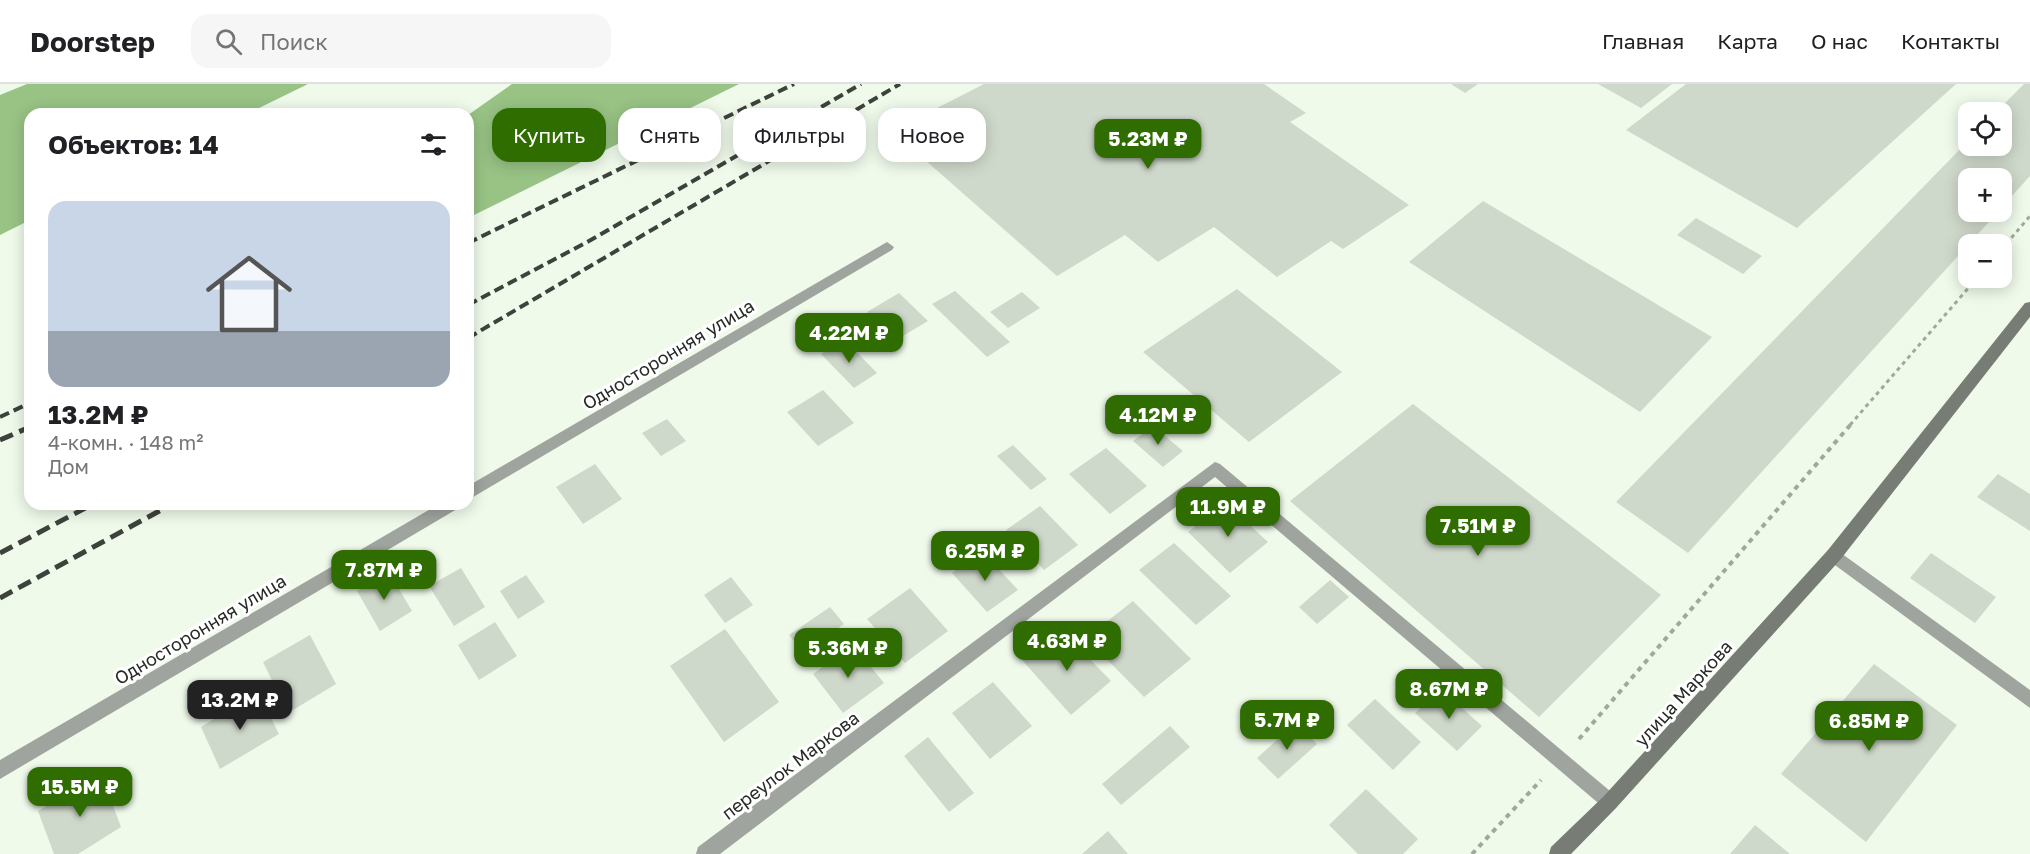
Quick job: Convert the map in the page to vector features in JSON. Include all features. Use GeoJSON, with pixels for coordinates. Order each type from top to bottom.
{"type":"FeatureCollection","features":[{"type":"Feature","properties":{"kind":"main road","name":"улица Маркова"},"geometry":{"type":"LineString","coordinates":[[1558,854],[1610,802],[1834,555],[2030,307]]}},
{"type":"Feature","properties":{"kind":"lane","name":"Односторонняя улица"},"geometry":{"type":"LineString","coordinates":[[474,490],[887,248]]}},
{"type":"Feature","properties":{"kind":"lane","name":"переулок Маркова"},"geometry":{"type":"LineString","coordinates":[[705,854],[1215,468],[1610,802]]}},
{"type":"Feature","properties":{"kind":"lane","name":"Односторонняя улица"},"geometry":{"type":"LineString","coordinates":[[0,770],[442,510]]}},
{"type":"Feature","properties":{"kind":"lane"},"geometry":{"type":"LineString","coordinates":[[1834,555],[2030,700]]}},
{"type":"Feature","properties":{"kind":"path"},"geometry":{"type":"LineString","coordinates":[[2012,237],[2030,216]]}},
{"type":"Feature","properties":{"kind":"path"},"geometry":{"type":"LineString","coordinates":[[1605,711],[1968,288]]}},
{"type":"Feature","properties":{"kind":"green space"},"geometry":{"type":"Polygon","coordinates":[[[27,84],[308,84],[259,108],[24,108],[24,223],[0,235],[0,95],[27,84]]]}},
{"type":"Feature","properties":{"kind":"green space"},"geometry":{"type":"Polygon","coordinates":[[[512,84],[739,84],[690,108],[618,108],[618,144],[606,150],[606,108],[492,108],[492,162],[581,162],[474,215],[474,111],[512,84]]]}},
{"type":"Feature","properties":{"kind":"building"},"geometry":{"type":"Polygon","coordinates":[[[984,84],[1264,84],[1306,113],[1290,122],[1409,205],[1343,249],[1331,241],[1277,277],[1214,227],[1158,262],[1125,235],[1057,276],[927,162],[986,162],[986,108],[937,108],[984,84]]]}},
{"type":"Feature","properties":{"kind":"building"},"geometry":{"type":"Polygon","coordinates":[[[1451,84],[1478,84],[1465,93],[1451,84]]]}},
{"type":"Feature","properties":{"kind":"building"},"geometry":{"type":"Polygon","coordinates":[[[1598,84],[1672,84],[1641,108],[1598,84]]]}},
{"type":"Feature","properties":{"kind":"building"},"geometry":{"type":"Polygon","coordinates":[[[1686,84],[1956,84],[1797,228],[1626,130],[1686,84]]]}},
{"type":"Feature","properties":{"kind":"building"},"geometry":{"type":"Polygon","coordinates":[[[2024,84],[2030,84],[2030,176],[2012,196],[2012,168],[1958,168],[1958,222],[1989,222],[1978,234],[1958,234],[1958,256],[1688,553],[1616,502],[1958,151],[1958,156],[2012,156],[2012,102],[2006,102],[2024,84]]]}},
{"type":"Feature","properties":{"kind":"building"},"geometry":{"type":"Polygon","coordinates":[[[1483,201],[1712,337],[1640,412],[1409,262],[1483,201]]]}},
{"type":"Feature","properties":{"kind":"building"},"geometry":{"type":"Polygon","coordinates":[[[1696,218],[1762,256],[1743,274],[1677,235],[1696,218]]]}},
{"type":"Feature","properties":{"kind":"building"},"geometry":{"type":"Polygon","coordinates":[[[1237,289],[1342,372],[1249,442],[1143,352],[1237,289]]]}},
{"type":"Feature","properties":{"kind":"building"},"geometry":{"type":"Polygon","coordinates":[[[955,291],[1010,342],[987,357],[932,304],[955,291]]]}},
{"type":"Feature","properties":{"kind":"building"},"geometry":{"type":"Polygon","coordinates":[[[1022,292],[1040,308],[1008,328],[990,312],[1022,292]]]}},
{"type":"Feature","properties":{"kind":"building"},"geometry":{"type":"Polygon","coordinates":[[[899,293],[928,321],[896,340],[867,312],[899,293]]]}},
{"type":"Feature","properties":{"kind":"building"},"geometry":{"type":"Polygon","coordinates":[[[844,339],[877,373],[854,388],[821,354],[844,339]]]}},
{"type":"Feature","properties":{"kind":"building"},"geometry":{"type":"Polygon","coordinates":[[[823,390],[854,423],[818,446],[787,412],[823,390]]]}},
{"type":"Feature","properties":{"kind":"building"},"geometry":{"type":"Polygon","coordinates":[[[1413,404],[1661,595],[1539,717],[1290,501],[1413,404]]]}},
{"type":"Feature","properties":{"kind":"building"},"geometry":{"type":"Polygon","coordinates":[[[667,419],[686,441],[661,456],[642,433],[667,419]]]}},
{"type":"Feature","properties":{"kind":"building"},"geometry":{"type":"Polygon","coordinates":[[[1153,426],[1183,451],[1163,467],[1133,441],[1153,426]]]}},
{"type":"Feature","properties":{"kind":"building"},"geometry":{"type":"Polygon","coordinates":[[[1013,445],[1047,479],[1031,490],[997,456],[1013,445]]]}},
{"type":"Feature","properties":{"kind":"building"},"geometry":{"type":"Polygon","coordinates":[[[1106,448],[1147,486],[1110,514],[1069,474],[1106,448]]]}},
{"type":"Feature","properties":{"kind":"building"},"geometry":{"type":"Polygon","coordinates":[[[595,464],[622,499],[583,524],[556,487],[595,464]]]}},
{"type":"Feature","properties":{"kind":"building"},"geometry":{"type":"Polygon","coordinates":[[[1998,474],[2030,494],[2030,531],[1977,497],[1998,474]]]}},
{"type":"Feature","properties":{"kind":"building"},"geometry":{"type":"Polygon","coordinates":[[[1226,503],[1268,542],[1230,573],[1188,532],[1226,503]]]}},
{"type":"Feature","properties":{"kind":"building"},"geometry":{"type":"Polygon","coordinates":[[[1040,506],[1078,545],[1044,570],[1006,530],[1040,506]]]}},
{"type":"Feature","properties":{"kind":"building"},"geometry":{"type":"Polygon","coordinates":[[[1174,543],[1231,596],[1196,625],[1139,570],[1174,543]]]}},
{"type":"Feature","properties":{"kind":"building"},"geometry":{"type":"Polygon","coordinates":[[[982,551],[1018,590],[987,612],[952,573],[982,551]]]}},
{"type":"Feature","properties":{"kind":"building"},"geometry":{"type":"Polygon","coordinates":[[[1931,553],[1996,597],[1975,623],[1910,578],[1931,553]]]}},
{"type":"Feature","properties":{"kind":"building"},"geometry":{"type":"Polygon","coordinates":[[[461,568],[485,607],[454,626],[429,586],[461,568]]]}},
{"type":"Feature","properties":{"kind":"building"},"geometry":{"type":"Polygon","coordinates":[[[389,572],[412,611],[380,631],[357,591],[389,572]]]}},
{"type":"Feature","properties":{"kind":"building"},"geometry":{"type":"Polygon","coordinates":[[[526,575],[545,602],[518,619],[500,591],[526,575]]]}},
{"type":"Feature","properties":{"kind":"building"},"geometry":{"type":"Polygon","coordinates":[[[731,577],[753,605],[725,623],[704,595],[731,577]]]}},
{"type":"Feature","properties":{"kind":"building"},"geometry":{"type":"Polygon","coordinates":[[[1330,580],[1349,597],[1317,624],[1299,607],[1330,580]]]}},
{"type":"Feature","properties":{"kind":"building"},"geometry":{"type":"Polygon","coordinates":[[[910,588],[948,631],[905,663],[867,619],[910,588]]]}},
{"type":"Feature","properties":{"kind":"building"},"geometry":{"type":"Polygon","coordinates":[[[1133,601],[1191,659],[1144,697],[1086,638],[1133,601]]]}},
{"type":"Feature","properties":{"kind":"building"},"geometry":{"type":"Polygon","coordinates":[[[830,607],[844,624],[803,653],[789,635],[830,607]]]}},
{"type":"Feature","properties":{"kind":"building"},"geometry":{"type":"Polygon","coordinates":[[[495,622],[517,656],[479,680],[458,645],[495,622]]]}},
{"type":"Feature","properties":{"kind":"building"},"geometry":{"type":"Polygon","coordinates":[[[725,629],[779,702],[724,742],[670,666],[725,629]]]}},
{"type":"Feature","properties":{"kind":"building"},"geometry":{"type":"Polygon","coordinates":[[[1062,630],[1111,681],[1071,715],[1022,660],[1062,630]]]}},
{"type":"Feature","properties":{"kind":"building"},"geometry":{"type":"Polygon","coordinates":[[[310,635],[336,684],[288,713],[263,662],[310,635]]]}},
{"type":"Feature","properties":{"kind":"building"},"geometry":{"type":"Polygon","coordinates":[[[853,645],[884,683],[843,713],[813,674],[853,645]]]}},
{"type":"Feature","properties":{"kind":"building"},"geometry":{"type":"Polygon","coordinates":[[[1874,664],[1957,725],[1866,842],[1781,774],[1874,664]]]}},
{"type":"Feature","properties":{"kind":"building"},"geometry":{"type":"Polygon","coordinates":[[[993,682],[1032,726],[990,759],[952,713],[993,682]]]}},
{"type":"Feature","properties":{"kind":"building"},"geometry":{"type":"Polygon","coordinates":[[[1441,689],[1482,726],[1457,751],[1415,713],[1441,689]]]}},
{"type":"Feature","properties":{"kind":"building"},"geometry":{"type":"Polygon","coordinates":[[[258,692],[279,734],[220,769],[201,727],[258,692]]]}},
{"type":"Feature","properties":{"kind":"building"},"geometry":{"type":"Polygon","coordinates":[[[1375,699],[1421,742],[1393,770],[1347,725],[1375,699]]]}},
{"type":"Feature","properties":{"kind":"building"},"geometry":{"type":"Polygon","coordinates":[[[1296,723],[1317,744],[1278,779],[1257,758],[1296,723]]]}},
{"type":"Feature","properties":{"kind":"building"},"geometry":{"type":"Polygon","coordinates":[[[1170,726],[1190,747],[1121,805],[1102,784],[1170,726]]]}},
{"type":"Feature","properties":{"kind":"building"},"geometry":{"type":"Polygon","coordinates":[[[928,737],[974,793],[949,812],[904,756],[928,737]]]}},
{"type":"Feature","properties":{"kind":"building"},"geometry":{"type":"Polygon","coordinates":[[[101,774],[121,827],[78,854],[54,854],[38,811],[101,774]]]}},
{"type":"Feature","properties":{"kind":"building"},"geometry":{"type":"Polygon","coordinates":[[[1366,789],[1418,839],[1403,854],[1358,854],[1329,825],[1366,789]]]}},
{"type":"Feature","properties":{"kind":"building"},"geometry":{"type":"Polygon","coordinates":[[[1755,825],[1790,854],[1730,854],[1755,825]]]}},
{"type":"Feature","properties":{"kind":"building"},"geometry":{"type":"Polygon","coordinates":[[[1108,831],[1128,854],[1082,854],[1108,831]]]}},
{"type":"Feature","properties":{"kind":"railway"},"geometry":{"type":"LineString","coordinates":[[474,240],[794,84]]}},
{"type":"Feature","properties":{"kind":"railway"},"geometry":{"type":"LineString","coordinates":[[474,302],[589,241],[861,84]]}},
{"type":"Feature","properties":{"kind":"railway"},"geometry":{"type":"LineString","coordinates":[[474,334],[900,84]]}},
{"type":"Feature","properties":{"kind":"railway"},"geometry":{"type":"LineString","coordinates":[[0,417],[24,406]]}},
{"type":"Feature","properties":{"kind":"railway"},"geometry":{"type":"LineString","coordinates":[[0,440],[24,430]]}},
{"type":"Feature","properties":{"kind":"railway"},"geometry":{"type":"LineString","coordinates":[[0,553],[82,510]]}},
{"type":"Feature","properties":{"kind":"railway"},"geometry":{"type":"LineString","coordinates":[[0,598],[161,510]]}}]}
